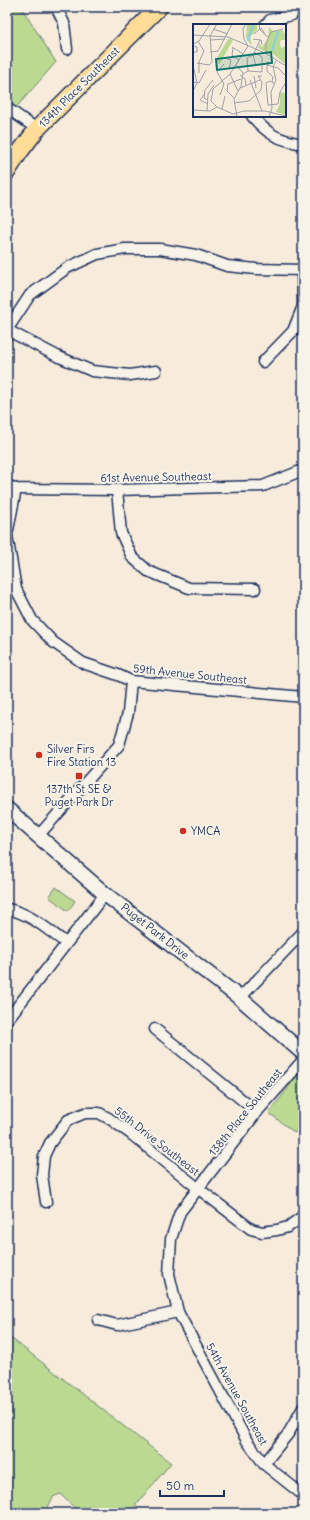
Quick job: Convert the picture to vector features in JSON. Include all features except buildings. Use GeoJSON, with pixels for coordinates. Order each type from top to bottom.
{"type":"FeatureCollection","features":[{"type":"Feature","properties":{"kind":"main road","name":"134th Place Southeast"},"geometry":{"type":"LineString","coordinates":[[7,172],[37,129],[158,7]]}},
{"type":"Feature","properties":{"kind":"street"},"geometry":{"type":"LineString","coordinates":[[56,7],[64,23],[67,49]]}},
{"type":"Feature","properties":{"kind":"street"},"geometry":{"type":"LineString","coordinates":[[266,24],[270,20],[292,15]]}},
{"type":"Feature","properties":{"kind":"street"},"geometry":{"type":"LineString","coordinates":[[7,108],[37,129]]}},
{"type":"Feature","properties":{"kind":"street"},"geometry":{"type":"LineString","coordinates":[[253,117],[263,129],[286,141],[303,144]]}},
{"type":"Feature","properties":{"kind":"street"},"geometry":{"type":"LineString","coordinates":[[156,371],[130,375],[92,371],[57,356],[7,330],[30,295],[67,268],[97,254],[126,249],[160,249],[196,254],[227,266],[256,269],[302,270],[303,305],[292,331],[263,362]]}},
{"type":"Feature","properties":{"kind":"street","name":"61st Avenue Southeast"},"geometry":{"type":"LineString","coordinates":[[11,487],[117,490],[263,486],[303,470]]}},
{"type":"Feature","properties":{"kind":"street","name":"59th Avenue Southeast"},"geometry":{"type":"LineString","coordinates":[[11,487],[7,535],[16,589],[32,620],[53,642],[82,663],[131,681],[303,697]]}},
{"type":"Feature","properties":{"kind":"street"},"geometry":{"type":"LineString","coordinates":[[117,490],[121,533],[132,557],[148,571],[189,588],[256,590]]}},
{"type":"Feature","properties":{"kind":"street"},"geometry":{"type":"LineString","coordinates":[[38,836],[119,745],[128,713],[131,681]]}},
{"type":"Feature","properties":{"kind":"street","name":"Puget Park Drive"},"geometry":{"type":"LineString","coordinates":[[7,809],[105,894],[240,998],[303,1053]]}},
{"type":"Feature","properties":{"kind":"street"},"geometry":{"type":"LineString","coordinates":[[7,1020],[105,894]]}},
{"type":"Feature","properties":{"kind":"street"},"geometry":{"type":"LineString","coordinates":[[11,910],[31,918],[66,943]]}},
{"type":"Feature","properties":{"kind":"street"},"geometry":{"type":"LineString","coordinates":[[240,998],[303,932]]}},
{"type":"Feature","properties":{"kind":"street"},"geometry":{"type":"LineString","coordinates":[[155,1029],[257,1112]]}},
{"type":"Feature","properties":{"kind":"street","name":"138th Place Southeast"},"geometry":{"type":"LineString","coordinates":[[178,1312],[169,1274],[171,1239],[180,1212],[257,1112],[303,1060]]}},
{"type":"Feature","properties":{"kind":"street","name":"55th Drive Southeast"},"geometry":{"type":"LineString","coordinates":[[46,1202],[42,1175],[44,1156],[50,1144],[68,1120],[85,1113],[99,1113],[131,1134],[199,1189],[252,1229],[262,1232],[277,1230],[288,1227],[303,1216]]}},
{"type":"Feature","properties":{"kind":"street"},"geometry":{"type":"LineString","coordinates":[[98,1320],[117,1325],[178,1312]]}},
{"type":"Feature","properties":{"kind":"street","name":"54th Avenue Southeast"},"geometry":{"type":"LineString","coordinates":[[178,1312],[247,1441],[264,1464],[303,1494]]}},
{"type":"Feature","properties":{"kind":"street"},"geometry":{"type":"LineString","coordinates":[[264,1464],[288,1434],[303,1408]]}},
{"type":"Feature","properties":{"kind":"green space"},"geometry":{"type":"Polygon","coordinates":[[[7,7],[21,7],[56,62],[7,118],[7,7]]]}},
{"type":"Feature","properties":{"kind":"green space"},"geometry":{"type":"Polygon","coordinates":[[[56,887],[75,901],[68,911],[49,897],[56,887]]]}},
{"type":"Feature","properties":{"kind":"green space"},"geometry":{"type":"Polygon","coordinates":[[[303,1071],[303,1122],[295,1133],[269,1113],[300,1072],[303,1071]]]}},
{"type":"Feature","properties":{"kind":"green space"},"geometry":{"type":"Polygon","coordinates":[[[7,1335],[171,1463],[129,1513],[104,1513],[97,1506],[91,1513],[84,1511],[79,1512],[60,1494],[53,1497],[45,1513],[32,1513],[7,1509],[7,1335]]]}},
{"type":"Feature","properties":{"kind":"place","name":"Silver Firs Fire Station 13"},"geometry":{"type":"Point","coordinates":[39,755]}},
{"type":"Feature","properties":{"kind":"place","name":"137th St SE & Puget Park Dr"},"geometry":{"type":"Point","coordinates":[79,776]}},
{"type":"Feature","properties":{"kind":"place","name":"YMCA"},"geometry":{"type":"Point","coordinates":[183,831]}}]}
